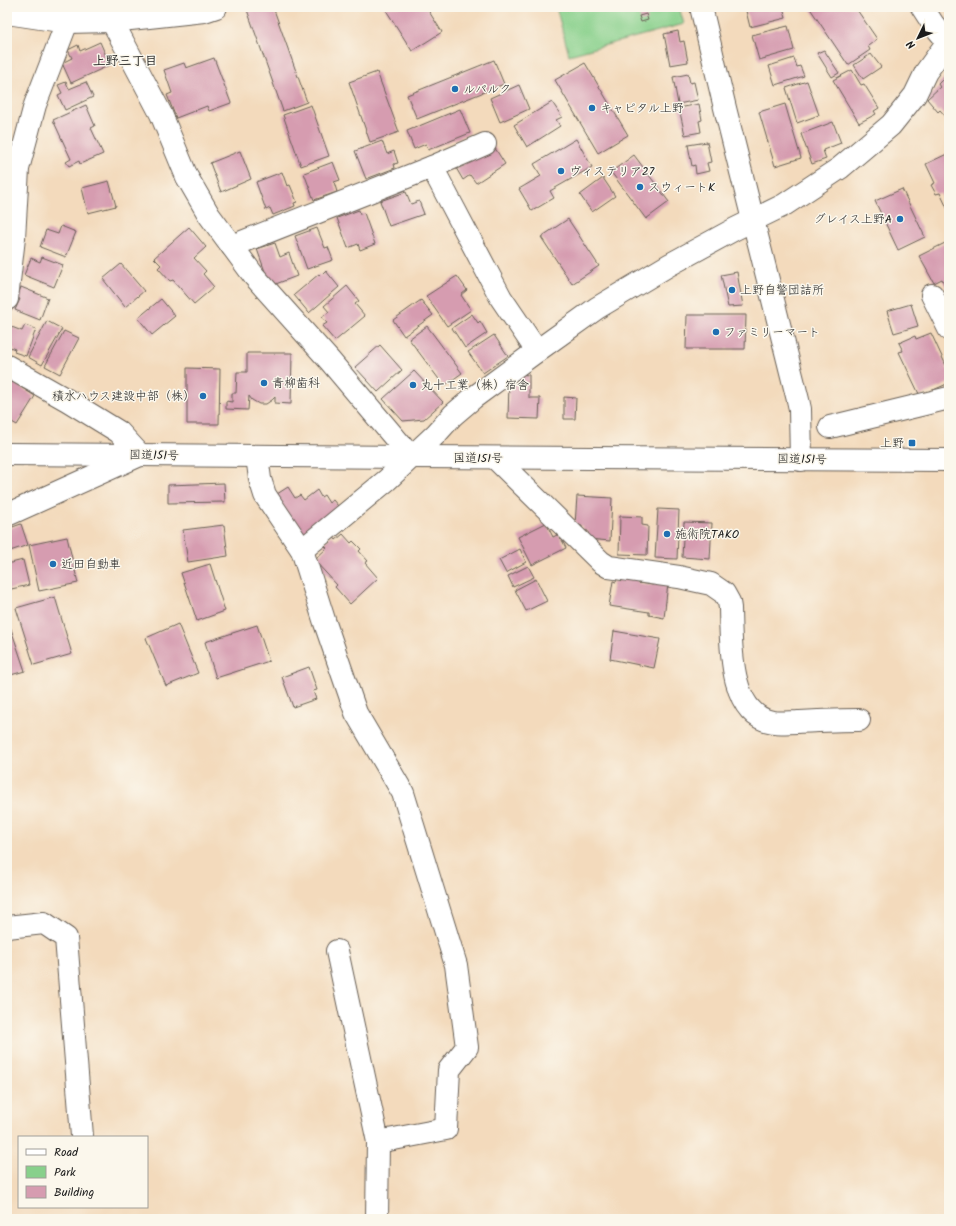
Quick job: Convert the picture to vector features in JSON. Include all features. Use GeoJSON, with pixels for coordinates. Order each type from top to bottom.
{"type":"FeatureCollection","features":[{"type":"Feature","properties":{"kind":"main road"},"geometry":{"type":"LineString","coordinates":[[7,13],[67,22],[110,14],[204,12],[216,7]]}},
{"type":"Feature","properties":{"kind":"main road"},"geometry":{"type":"LineString","coordinates":[[701,7],[800,409],[801,460]]}},
{"type":"Feature","properties":{"kind":"main road"},"geometry":{"type":"LineString","coordinates":[[302,550],[387,480],[436,434],[463,406],[537,351],[604,304],[669,265],[784,205],[840,168],[891,125],[915,95],[926,72],[948,41],[933,24],[922,7]]}},
{"type":"Feature","properties":{"kind":"main road"},"geometry":{"type":"LineString","coordinates":[[110,14],[161,114],[187,177],[209,214],[254,276],[330,361],[411,457]]}},
{"type":"Feature","properties":{"kind":"main road"},"geometry":{"type":"LineString","coordinates":[[7,299],[14,238],[18,170],[35,105],[67,22]]}},
{"type":"Feature","properties":{"kind":"main road"},"geometry":{"type":"LineString","coordinates":[[232,246],[432,167],[485,144]]}},
{"type":"Feature","properties":{"kind":"main road"},"geometry":{"type":"LineString","coordinates":[[432,167],[501,298],[537,351]]}},
{"type":"Feature","properties":{"kind":"main road"},"geometry":{"type":"LineString","coordinates":[[932,296],[949,329]]}},
{"type":"Feature","properties":{"kind":"main road"},"geometry":{"type":"LineString","coordinates":[[7,366],[119,432],[140,455],[7,516]]}},
{"type":"Feature","properties":{"kind":"main road"},"geometry":{"type":"LineString","coordinates":[[830,427],[949,398]]}},
{"type":"Feature","properties":{"kind":"main road","name":"国道151号"},"geometry":{"type":"LineString","coordinates":[[7,454],[949,460]]}},
{"type":"Feature","properties":{"kind":"main road"},"geometry":{"type":"LineString","coordinates":[[256,456],[260,479],[265,495],[302,550],[356,713],[403,793],[456,965],[467,1046],[449,1070],[446,1129],[378,1142]]}},
{"type":"Feature","properties":{"kind":"main road"},"geometry":{"type":"LineString","coordinates":[[495,458],[601,562],[609,567],[679,577],[711,584],[724,593],[730,608],[732,660],[735,676],[746,704],[756,716],[772,722],[858,720]]}},
{"type":"Feature","properties":{"kind":"main road"},"geometry":{"type":"LineString","coordinates":[[7,928],[44,923],[66,938],[82,1136]]}},
{"type":"Feature","properties":{"kind":"main road"},"geometry":{"type":"LineString","coordinates":[[337,951],[378,1142],[377,1219]]}},
{"type":"Feature","properties":{"kind":"green space"},"geometry":{"type":"Polygon","coordinates":[[[23,7],[100,7],[91,13],[70,14],[23,7]]]}},
{"type":"Feature","properties":{"kind":"green space"},"geometry":{"type":"Polygon","coordinates":[[[556,7],[679,7],[684,24],[569,55],[556,7]]]}},
{"type":"Feature","properties":{"kind":"building"},"geometry":{"type":"Polygon","coordinates":[[[246,7],[273,7],[307,102],[283,111],[246,7]]]}},
{"type":"Feature","properties":{"kind":"building"},"geometry":{"type":"Polygon","coordinates":[[[384,7],[426,7],[442,32],[412,51],[384,7]]]}},
{"type":"Feature","properties":{"kind":"building"},"geometry":{"type":"Polygon","coordinates":[[[745,7],[783,7],[786,18],[750,27],[745,7]]]}},
{"type":"Feature","properties":{"kind":"building"},"geometry":{"type":"Polygon","coordinates":[[[809,7],[855,7],[877,39],[868,46],[870,50],[848,65],[809,7]]]}},
{"type":"Feature","properties":{"kind":"building"},"geometry":{"type":"Polygon","coordinates":[[[646,14],[648,20],[641,22],[639,16],[646,14]]]}},
{"type":"Feature","properties":{"kind":"building"},"geometry":{"type":"Polygon","coordinates":[[[788,26],[794,50],[759,60],[752,35],[788,26]]]}},
{"type":"Feature","properties":{"kind":"building"},"geometry":{"type":"Polygon","coordinates":[[[678,31],[680,42],[684,41],[688,62],[670,65],[664,34],[678,31]]]}},
{"type":"Feature","properties":{"kind":"building"},"geometry":{"type":"Polygon","coordinates":[[[100,42],[110,65],[71,83],[62,63],[72,58],[68,50],[78,45],[80,51],[100,42]]]}},
{"type":"Feature","properties":{"kind":"building"},"geometry":{"type":"Polygon","coordinates":[[[824,50],[839,73],[832,77],[817,53],[824,50]]]}},
{"type":"Feature","properties":{"kind":"building"},"geometry":{"type":"Polygon","coordinates":[[[871,54],[881,67],[863,79],[854,65],[871,54]]]}},
{"type":"Feature","properties":{"kind":"building"},"geometry":{"type":"Polygon","coordinates":[[[214,58],[231,103],[209,111],[207,106],[176,118],[167,95],[172,93],[164,70],[184,63],[186,68],[214,58]]]}},
{"type":"Feature","properties":{"kind":"building"},"geometry":{"type":"Polygon","coordinates":[[[794,58],[797,67],[800,66],[804,76],[775,85],[769,66],[794,58]]]}},
{"type":"Feature","properties":{"kind":"building","name":"ルパルク"},"geometry":{"type":"Polygon","coordinates":[[[494,60],[504,84],[417,119],[407,95],[494,60]]]}},
{"type":"Feature","properties":{"kind":"building","name":"キャピタル上野"},"geometry":{"type":"Polygon","coordinates":[[[585,63],[628,135],[598,153],[555,80],[585,63]]]}},
{"type":"Feature","properties":{"kind":"building"},"geometry":{"type":"Polygon","coordinates":[[[852,70],[861,85],[864,84],[879,108],[874,111],[876,114],[859,123],[833,80],[852,70]]]}},
{"type":"Feature","properties":{"kind":"building"},"geometry":{"type":"Polygon","coordinates":[[[377,72],[399,132],[370,142],[349,82],[377,72]]]}},
{"type":"Feature","properties":{"kind":"building"},"geometry":{"type":"Polygon","coordinates":[[[688,74],[690,83],[694,82],[698,100],[678,104],[673,77],[688,74]]]}},
{"type":"Feature","properties":{"kind":"building"},"geometry":{"type":"Polygon","coordinates":[[[944,78],[949,83],[949,120],[940,110],[938,112],[927,99],[940,87],[938,84],[944,78]]]}},
{"type":"Feature","properties":{"kind":"building"},"geometry":{"type":"Polygon","coordinates":[[[807,81],[819,115],[797,123],[786,88],[807,81]]]}},
{"type":"Feature","properties":{"kind":"building"},"geometry":{"type":"Polygon","coordinates":[[[66,82],[69,89],[86,82],[93,97],[65,110],[58,95],[62,93],[58,85],[66,82]]]}},
{"type":"Feature","properties":{"kind":"building"},"geometry":{"type":"Polygon","coordinates":[[[519,85],[529,109],[500,122],[490,98],[519,85]]]}},
{"type":"Feature","properties":{"kind":"building"},"geometry":{"type":"Polygon","coordinates":[[[552,102],[562,117],[556,120],[560,126],[527,147],[514,125],[552,102]]]}},
{"type":"Feature","properties":{"kind":"building"},"geometry":{"type":"Polygon","coordinates":[[[699,104],[702,120],[699,121],[701,132],[685,135],[679,108],[699,104]]]}},
{"type":"Feature","properties":{"kind":"building"},"geometry":{"type":"Polygon","coordinates":[[[785,104],[801,158],[775,166],[759,112],[785,104]]]}},
{"type":"Feature","properties":{"kind":"building"},"geometry":{"type":"Polygon","coordinates":[[[86,105],[95,126],[91,128],[103,154],[80,164],[79,161],[69,166],[66,162],[71,159],[53,120],[86,105]]]}},
{"type":"Feature","properties":{"kind":"building"},"geometry":{"type":"Polygon","coordinates":[[[311,105],[329,156],[301,166],[283,115],[311,105]]]}},
{"type":"Feature","properties":{"kind":"building"},"geometry":{"type":"Polygon","coordinates":[[[460,109],[470,133],[428,150],[426,144],[414,149],[407,131],[460,109]]]}},
{"type":"Feature","properties":{"kind":"building"},"geometry":{"type":"Polygon","coordinates":[[[833,122],[841,143],[823,150],[826,159],[812,164],[801,134],[833,122]]]}},
{"type":"Feature","properties":{"kind":"building","name":"ヴィステリア27"},"geometry":{"type":"Polygon","coordinates":[[[576,139],[592,167],[550,191],[554,198],[532,211],[519,189],[541,176],[534,164],[576,139]]]}},
{"type":"Feature","properties":{"kind":"building"},"geometry":{"type":"Polygon","coordinates":[[[382,141],[387,154],[394,151],[398,163],[394,164],[395,168],[366,179],[355,151],[382,141]]]}},
{"type":"Feature","properties":{"kind":"building"},"geometry":{"type":"Polygon","coordinates":[[[707,142],[711,162],[707,163],[709,171],[696,174],[695,165],[692,166],[688,145],[707,142]]]}},
{"type":"Feature","properties":{"kind":"building"},"geometry":{"type":"Polygon","coordinates":[[[493,145],[505,164],[476,183],[470,175],[463,180],[456,168],[493,145]]]}},
{"type":"Feature","properties":{"kind":"building"},"geometry":{"type":"Polygon","coordinates":[[[240,151],[251,179],[221,192],[210,163],[240,151]]]}},
{"type":"Feature","properties":{"kind":"building"},"geometry":{"type":"Polygon","coordinates":[[[949,153],[949,212],[940,193],[936,194],[931,185],[935,183],[926,164],[949,153]]]}},
{"type":"Feature","properties":{"kind":"building","name":"スウィートK"},"geometry":{"type":"Polygon","coordinates":[[[634,155],[669,202],[646,219],[611,172],[634,155]]]}},
{"type":"Feature","properties":{"kind":"building"},"geometry":{"type":"Polygon","coordinates":[[[333,162],[340,180],[334,182],[337,192],[314,200],[304,173],[333,162]]]}},
{"type":"Feature","properties":{"kind":"building"},"geometry":{"type":"Polygon","coordinates":[[[282,172],[287,186],[290,185],[297,202],[294,203],[295,206],[273,215],[270,208],[266,210],[256,182],[282,172]]]}},
{"type":"Feature","properties":{"kind":"building"},"geometry":{"type":"Polygon","coordinates":[[[603,178],[615,196],[592,212],[580,195],[603,178]]]}},
{"type":"Feature","properties":{"kind":"building"},"geometry":{"type":"Polygon","coordinates":[[[109,181],[116,206],[88,213],[82,188],[109,181]]]}},
{"type":"Feature","properties":{"kind":"building","name":"グレイス上野A"},"geometry":{"type":"Polygon","coordinates":[[[902,189],[925,237],[898,250],[875,201],[902,189]]]}},
{"type":"Feature","properties":{"kind":"building"},"geometry":{"type":"Polygon","coordinates":[[[406,192],[411,204],[419,201],[424,214],[389,226],[380,201],[406,192]]]}},
{"type":"Feature","properties":{"kind":"building"},"geometry":{"type":"Polygon","coordinates":[[[359,210],[360,214],[364,213],[375,244],[360,250],[358,244],[348,248],[337,218],[359,210]]]}},
{"type":"Feature","properties":{"kind":"building"},"geometry":{"type":"Polygon","coordinates":[[[568,219],[599,266],[572,284],[541,237],[568,219]]]}},
{"type":"Feature","properties":{"kind":"building"},"geometry":{"type":"Polygon","coordinates":[[[61,226],[76,232],[66,257],[40,247],[46,230],[58,234],[61,226]]]}},
{"type":"Feature","properties":{"kind":"building"},"geometry":{"type":"Polygon","coordinates":[[[189,227],[206,247],[194,258],[206,271],[203,274],[214,287],[194,304],[173,280],[170,281],[158,268],[161,265],[154,258],[189,227]]]}},
{"type":"Feature","properties":{"kind":"building"},"geometry":{"type":"Polygon","coordinates":[[[317,228],[325,248],[328,247],[333,260],[307,269],[295,236],[317,228]]]}},
{"type":"Feature","properties":{"kind":"building"},"geometry":{"type":"Polygon","coordinates":[[[949,241],[949,293],[942,279],[934,283],[919,256],[949,241]]]}},
{"type":"Feature","properties":{"kind":"building"},"geometry":{"type":"Polygon","coordinates":[[[275,243],[280,257],[289,253],[297,276],[273,285],[268,280],[257,249],[275,243]]]}},
{"type":"Feature","properties":{"kind":"building"},"geometry":{"type":"Polygon","coordinates":[[[42,257],[63,265],[54,287],[24,275],[31,258],[40,262],[42,257]]]}},
{"type":"Feature","properties":{"kind":"building"},"geometry":{"type":"Polygon","coordinates":[[[121,264],[144,291],[125,307],[103,279],[121,264]]]}},
{"type":"Feature","properties":{"kind":"building"},"geometry":{"type":"Polygon","coordinates":[[[326,271],[339,287],[309,313],[294,295],[319,274],[321,276],[326,271]]]}},
{"type":"Feature","properties":{"kind":"building","name":"上野自警団詰所"},"geometry":{"type":"Polygon","coordinates":[[[737,272],[743,306],[728,307],[721,275],[737,272]]]}},
{"type":"Feature","properties":{"kind":"building"},"geometry":{"type":"Polygon","coordinates":[[[457,276],[467,290],[461,295],[471,310],[447,326],[426,296],[457,276]]]}},
{"type":"Feature","properties":{"kind":"building"},"geometry":{"type":"Polygon","coordinates":[[[347,286],[359,301],[355,304],[365,316],[335,341],[322,326],[327,323],[322,317],[329,312],[324,306],[347,286]]]}},
{"type":"Feature","properties":{"kind":"building"},"geometry":{"type":"Polygon","coordinates":[[[21,287],[48,298],[40,320],[15,310],[20,299],[17,298],[21,287]]]}},
{"type":"Feature","properties":{"kind":"building"},"geometry":{"type":"Polygon","coordinates":[[[161,299],[175,316],[152,335],[138,318],[161,299]]]}},
{"type":"Feature","properties":{"kind":"building"},"geometry":{"type":"Polygon","coordinates":[[[421,300],[433,315],[404,336],[393,320],[421,300]]]}},
{"type":"Feature","properties":{"kind":"building"},"geometry":{"type":"Polygon","coordinates":[[[911,304],[918,326],[894,333],[887,311],[911,304]]]}},
{"type":"Feature","properties":{"kind":"building"},"geometry":{"type":"Polygon","coordinates":[[[472,314],[478,323],[480,321],[487,333],[465,348],[452,328],[472,314]]]}},
{"type":"Feature","properties":{"kind":"building","name":"ファミリーマート"},"geometry":{"type":"Polygon","coordinates":[[[687,315],[746,315],[745,349],[686,349],[687,315]]]}},
{"type":"Feature","properties":{"kind":"building"},"geometry":{"type":"Polygon","coordinates":[[[47,321],[62,329],[42,365],[28,357],[47,321]]]}},
{"type":"Feature","properties":{"kind":"building"},"geometry":{"type":"Polygon","coordinates":[[[25,325],[36,329],[26,356],[14,352],[15,349],[7,346],[7,331],[9,326],[22,331],[25,325]]]}},
{"type":"Feature","properties":{"kind":"building"},"geometry":{"type":"Polygon","coordinates":[[[427,326],[462,373],[444,386],[409,339],[427,326]]]}},
{"type":"Feature","properties":{"kind":"building"},"geometry":{"type":"Polygon","coordinates":[[[64,331],[79,338],[60,374],[45,366],[64,331]]]}},
{"type":"Feature","properties":{"kind":"building"},"geometry":{"type":"Polygon","coordinates":[[[931,333],[949,372],[949,383],[920,396],[899,352],[903,351],[899,343],[915,336],[916,339],[931,333]]]}},
{"type":"Feature","properties":{"kind":"building"},"geometry":{"type":"Polygon","coordinates":[[[494,335],[508,356],[483,373],[468,352],[494,335]]]}},
{"type":"Feature","properties":{"kind":"building"},"geometry":{"type":"Polygon","coordinates":[[[380,345],[402,370],[378,392],[355,367],[380,345]]]}},
{"type":"Feature","properties":{"kind":"building","name":"青柳歯科"},"geometry":{"type":"Polygon","coordinates":[[[247,353],[292,353],[291,404],[275,403],[275,397],[266,404],[259,404],[252,400],[249,396],[248,410],[226,409],[226,401],[232,402],[232,393],[236,393],[237,372],[247,372],[247,353]]]}},
{"type":"Feature","properties":{"kind":"building","name":"積水ハウス建設中部（株）"},"geometry":{"type":"Polygon","coordinates":[[[187,368],[220,369],[219,424],[187,424],[187,368]]]}},
{"type":"Feature","properties":{"kind":"building","name":"丸十工業（株）宿舎"},"geometry":{"type":"Polygon","coordinates":[[[414,371],[443,402],[424,419],[403,421],[383,399],[414,371]]]}},
{"type":"Feature","properties":{"kind":"building"},"geometry":{"type":"Polygon","coordinates":[[[518,374],[529,375],[529,398],[540,398],[539,419],[508,418],[509,383],[518,383],[518,374]]]}},
{"type":"Feature","properties":{"kind":"building"},"geometry":{"type":"Polygon","coordinates":[[[11,381],[35,396],[17,425],[7,419],[7,385],[8,386],[11,381]]]}},
{"type":"Feature","properties":{"kind":"building"},"geometry":{"type":"Polygon","coordinates":[[[564,397],[576,398],[575,419],[564,419],[564,397]]]}},
{"type":"Feature","properties":{"kind":"building"},"geometry":{"type":"Polygon","coordinates":[[[224,483],[225,502],[168,503],[168,485],[224,483]]]}},
{"type":"Feature","properties":{"kind":"building"},"geometry":{"type":"Polygon","coordinates":[[[288,487],[295,498],[300,495],[304,500],[317,490],[321,497],[324,495],[329,503],[333,500],[338,506],[334,509],[335,512],[302,535],[274,496],[288,487]]]}},
{"type":"Feature","properties":{"kind":"building"},"geometry":{"type":"Polygon","coordinates":[[[577,496],[612,498],[610,541],[588,539],[588,531],[582,530],[582,526],[575,525],[577,496]]]}},
{"type":"Feature","properties":{"kind":"building","name":"施術院TAKO"},"geometry":{"type":"Polygon","coordinates":[[[658,509],[679,510],[677,559],[655,558],[658,509]]]}},
{"type":"Feature","properties":{"kind":"building"},"geometry":{"type":"Polygon","coordinates":[[[620,516],[642,517],[642,525],[648,526],[647,555],[619,554],[620,516]]]}},
{"type":"Feature","properties":{"kind":"building"},"geometry":{"type":"Polygon","coordinates":[[[684,522],[712,523],[710,559],[682,557],[684,522]]]}},
{"type":"Feature","properties":{"kind":"building"},"geometry":{"type":"Polygon","coordinates":[[[546,523],[553,537],[559,534],[566,548],[532,565],[518,537],[546,523]]]}},
{"type":"Feature","properties":{"kind":"building"},"geometry":{"type":"Polygon","coordinates":[[[21,524],[28,545],[7,552],[7,529],[21,524]]]}},
{"type":"Feature","properties":{"kind":"building"},"geometry":{"type":"Polygon","coordinates":[[[224,525],[228,556],[188,562],[183,530],[224,525]]]}},
{"type":"Feature","properties":{"kind":"building"},"geometry":{"type":"Polygon","coordinates":[[[343,534],[351,543],[353,541],[361,549],[359,551],[368,561],[365,563],[378,578],[350,604],[335,587],[337,585],[314,560],[327,548],[323,544],[332,535],[336,540],[343,534]]]}},
{"type":"Feature","properties":{"kind":"building","name":"近田自動車"},"geometry":{"type":"Polygon","coordinates":[[[67,537],[78,583],[39,591],[29,545],[67,537]]]}},
{"type":"Feature","properties":{"kind":"building"},"geometry":{"type":"Polygon","coordinates":[[[520,549],[526,562],[506,573],[499,560],[520,549]]]}},
{"type":"Feature","properties":{"kind":"building"},"geometry":{"type":"Polygon","coordinates":[[[23,560],[29,585],[7,590],[7,564],[23,560]]]}},
{"type":"Feature","properties":{"kind":"building"},"geometry":{"type":"Polygon","coordinates":[[[210,564],[225,611],[197,621],[181,573],[210,564]]]}},
{"type":"Feature","properties":{"kind":"building"},"geometry":{"type":"Polygon","coordinates":[[[528,566],[534,577],[513,587],[508,576],[528,566]]]}},
{"type":"Feature","properties":{"kind":"building"},"geometry":{"type":"Polygon","coordinates":[[[639,577],[638,583],[653,585],[654,581],[668,583],[664,618],[649,615],[649,612],[609,606],[613,581],[616,582],[617,578],[639,577]]]}},
{"type":"Feature","properties":{"kind":"building"},"geometry":{"type":"Polygon","coordinates":[[[536,579],[547,601],[526,611],[515,590],[536,579]]]}},
{"type":"Feature","properties":{"kind":"building"},"geometry":{"type":"Polygon","coordinates":[[[55,597],[72,654],[34,665],[16,608],[55,597]]]}},
{"type":"Feature","properties":{"kind":"building"},"geometry":{"type":"Polygon","coordinates":[[[178,624],[198,673],[166,686],[146,638],[178,624]]]}},
{"type":"Feature","properties":{"kind":"building"},"geometry":{"type":"Polygon","coordinates":[[[257,625],[269,661],[216,678],[205,642],[257,625]]]}},
{"type":"Feature","properties":{"kind":"building"},"geometry":{"type":"Polygon","coordinates":[[[10,626],[25,671],[7,676],[7,627],[10,626]]]}},
{"type":"Feature","properties":{"kind":"building"},"geometry":{"type":"Polygon","coordinates":[[[614,631],[660,639],[654,668],[610,659],[614,631]]]}},
{"type":"Feature","properties":{"kind":"building"},"geometry":{"type":"Polygon","coordinates":[[[309,667],[317,690],[313,691],[316,699],[293,707],[282,677],[309,667]]]}},
{"type":"Feature","properties":{"kind":"place","name":"ルパルク"},"geometry":{"type":"Point","coordinates":[455,89]}},
{"type":"Feature","properties":{"kind":"place","name":"キャピタル上野"},"geometry":{"type":"Point","coordinates":[592,108]}},
{"type":"Feature","properties":{"kind":"place","name":"ヴィステリア27"},"geometry":{"type":"Point","coordinates":[561,171]}},
{"type":"Feature","properties":{"kind":"place","name":"スウィートK"},"geometry":{"type":"Point","coordinates":[640,187]}},
{"type":"Feature","properties":{"kind":"place","name":"グレイス上野A"},"geometry":{"type":"Point","coordinates":[900,219]}},
{"type":"Feature","properties":{"kind":"place","name":"上野自警団詰所"},"geometry":{"type":"Point","coordinates":[732,290]}},
{"type":"Feature","properties":{"kind":"place","name":"ファミリーマート"},"geometry":{"type":"Point","coordinates":[716,332]}},
{"type":"Feature","properties":{"kind":"place","name":"青柳歯科"},"geometry":{"type":"Point","coordinates":[264,383]}},
{"type":"Feature","properties":{"kind":"place","name":"丸十工業（株）宿舎"},"geometry":{"type":"Point","coordinates":[413,385]}},
{"type":"Feature","properties":{"kind":"place","name":"積水ハウス建設中部（株）"},"geometry":{"type":"Point","coordinates":[203,396]}},
{"type":"Feature","properties":{"kind":"place","name":"上野"},"geometry":{"type":"Point","coordinates":[912,443]}},
{"type":"Feature","properties":{"kind":"place","name":"施術院TAKO"},"geometry":{"type":"Point","coordinates":[667,534]}},
{"type":"Feature","properties":{"kind":"place","name":"近田自動車"},"geometry":{"type":"Point","coordinates":[53,564]}},
{"type":"Feature","properties":{"kind":"district","name":"上野三丁目"},"geometry":{"type":"Point","coordinates":[125,60]}}]}
